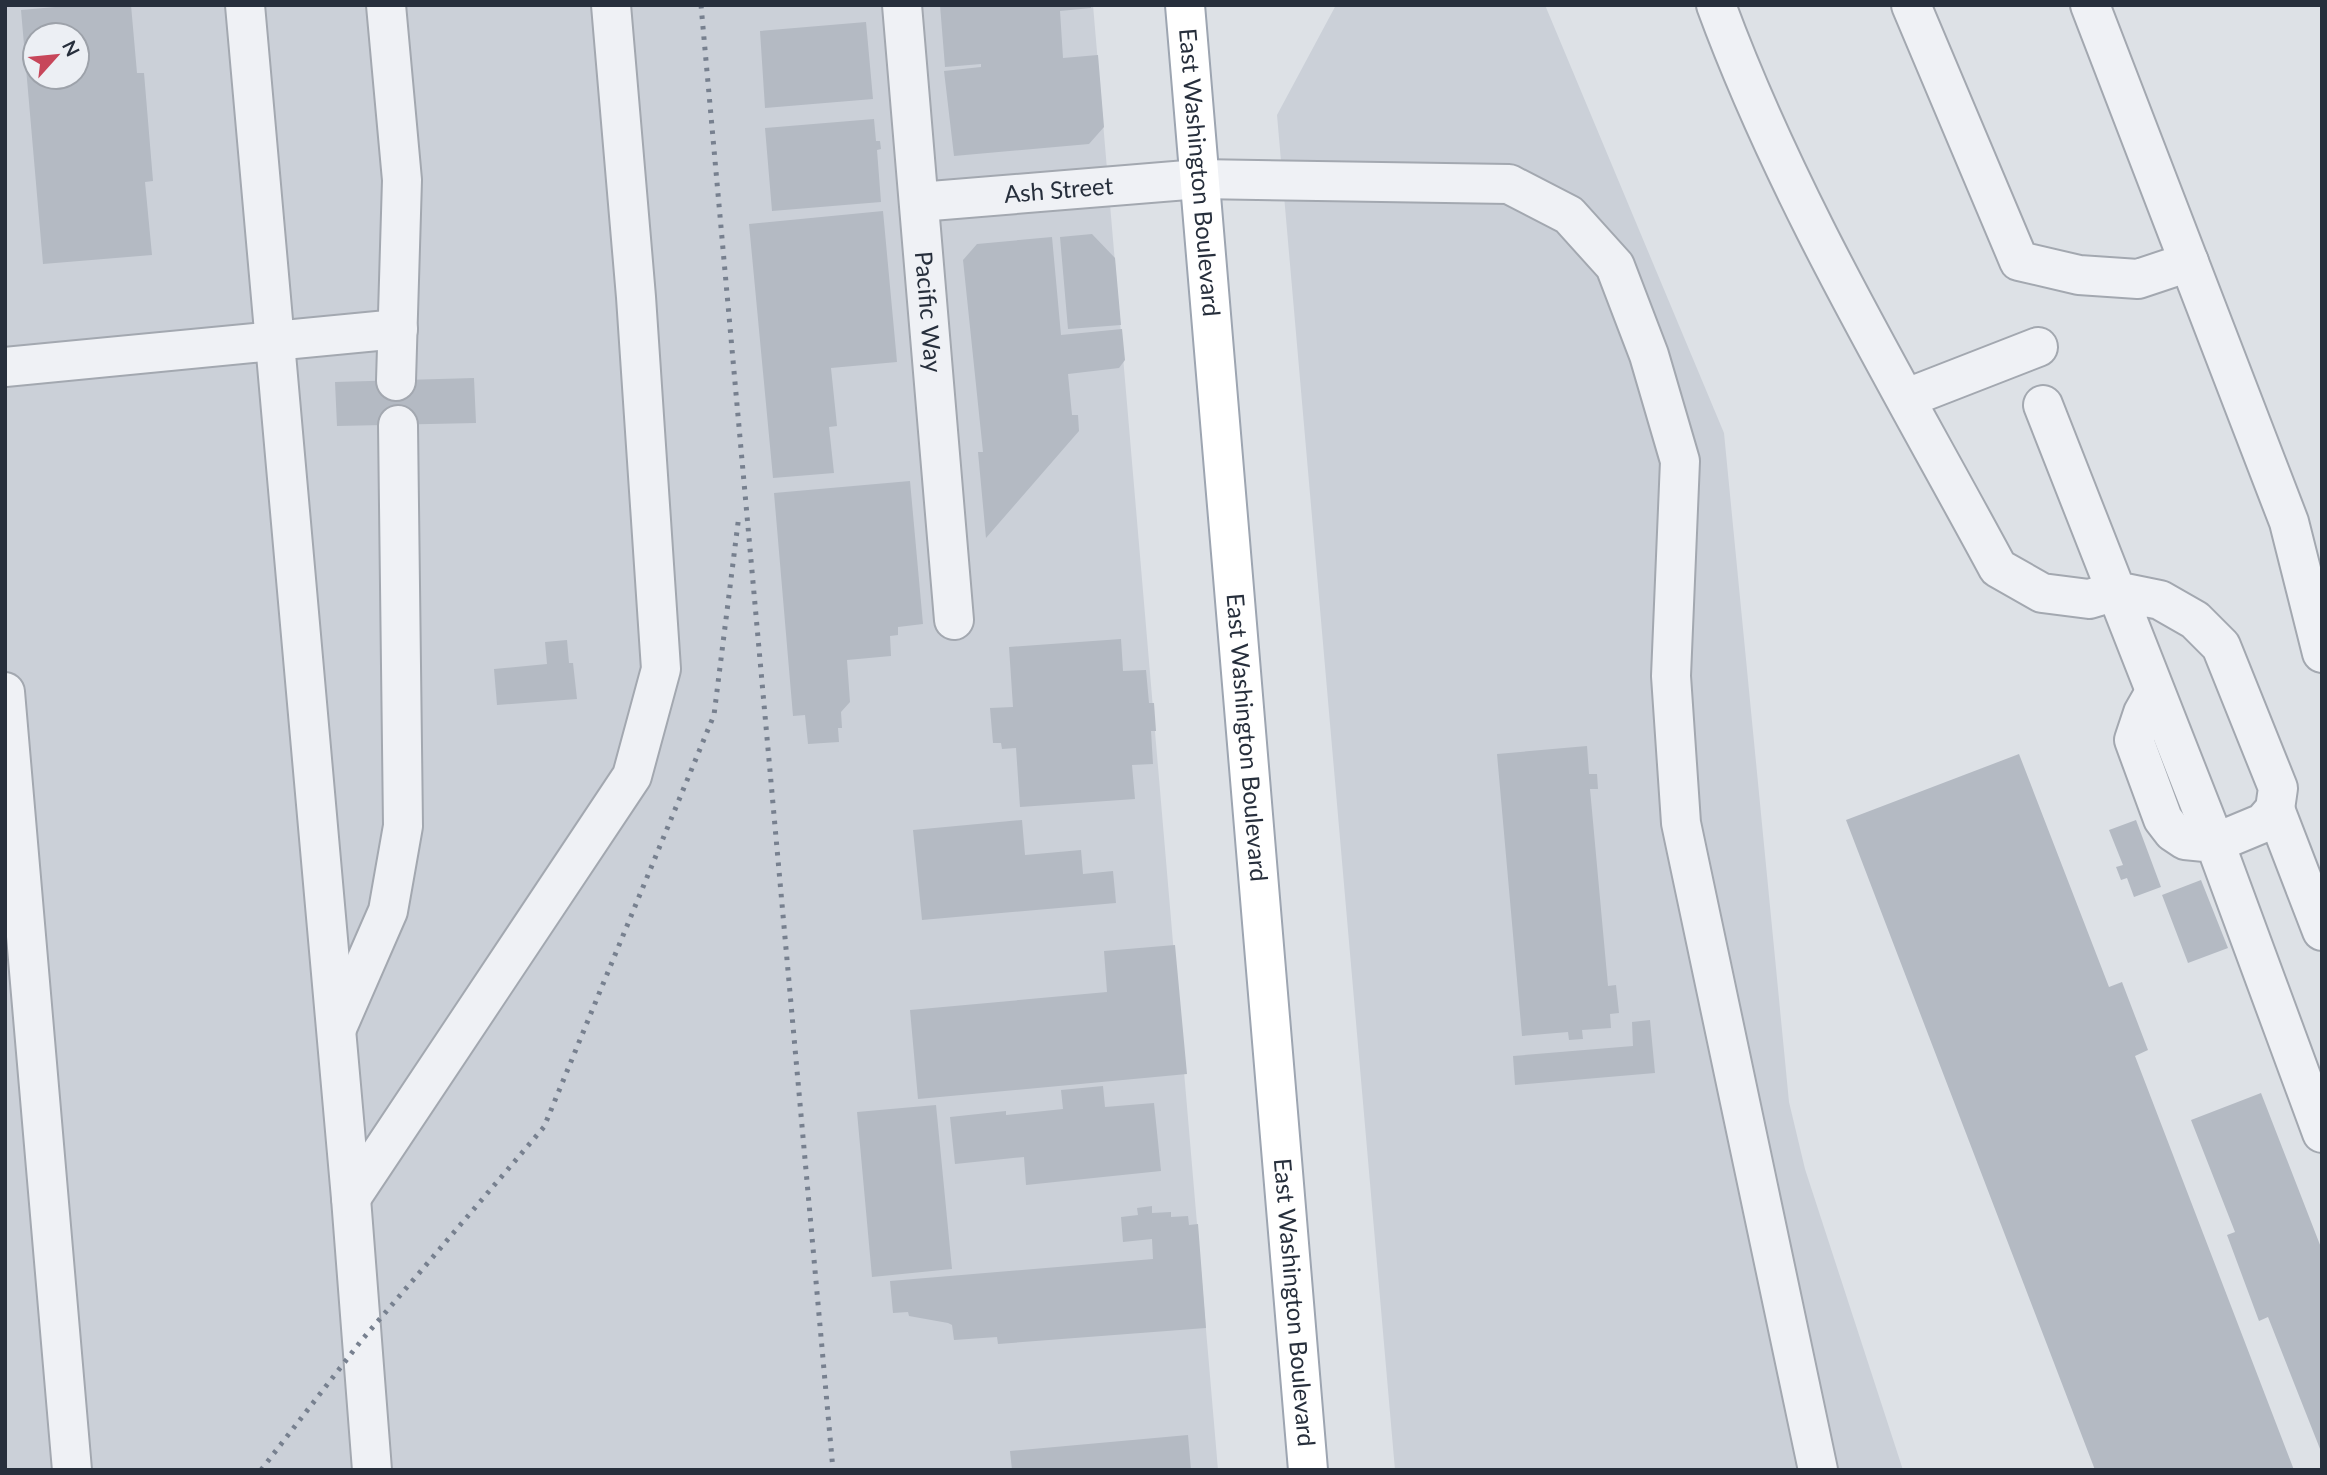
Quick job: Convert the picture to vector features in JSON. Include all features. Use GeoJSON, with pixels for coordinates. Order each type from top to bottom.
{"type":"FeatureCollection","features":[{"type":"Feature","properties":{"kind":"main road","name":"East Washington Boulevard"},"geometry":{"type":"LineString","coordinates":[[1185,5],[1308,1470]]}},
{"type":"Feature","properties":{"kind":"street"},"geometry":{"type":"LineString","coordinates":[[245,5],[351,1198],[372,1470]]}},
{"type":"Feature","properties":{"kind":"street"},"geometry":{"type":"LineString","coordinates":[[386,5],[402,180],[396,381]]}},
{"type":"Feature","properties":{"kind":"street"},"geometry":{"type":"LineString","coordinates":[[351,1198],[632,776],[662,670],[636,297],[611,5]]}},
{"type":"Feature","properties":{"kind":"street","name":"Pacific Way"},"geometry":{"type":"LineString","coordinates":[[902,5],[954,620]]}},
{"type":"Feature","properties":{"kind":"street"},"geometry":{"type":"LineString","coordinates":[[1716,5],[1796,193],[1998,568],[2042,593],[2089,599],[2116,591],[2160,600],[2195,620],[2221,646],[2278,788],[2275,809],[2322,931]]}},
{"type":"Feature","properties":{"kind":"street"},"geometry":{"type":"LineString","coordinates":[[1911,5],[2019,261],[2079,275],[2138,279],[2189,262]]}},
{"type":"Feature","properties":{"kind":"street"},"geometry":{"type":"LineString","coordinates":[[2090,5],[2288,522],[2322,653]]}},
{"type":"Feature","properties":{"kind":"street","name":"Ash Street"},"geometry":{"type":"LineString","coordinates":[[919,202],[1199,178],[1509,184],[1569,215],[1615,267],[1649,355],[1680,461],[1671,676],[1681,823],[1818,1470]]}},
{"type":"Feature","properties":{"kind":"street"},"geometry":{"type":"LineString","coordinates":[[5,367],[398,329]]}},
{"type":"Feature","properties":{"kind":"street"},"geometry":{"type":"LineString","coordinates":[[1907,398],[2038,348]]}},
{"type":"Feature","properties":{"kind":"street"},"geometry":{"type":"LineString","coordinates":[[2043,405],[2215,843],[2322,1133]]}},
{"type":"Feature","properties":{"kind":"street"},"geometry":{"type":"LineString","coordinates":[[336,1030],[388,911],[403,826],[398,425]]}},
{"type":"Feature","properties":{"kind":"street"},"geometry":{"type":"LineString","coordinates":[[5,692],[72,1470]]}},
{"type":"Feature","properties":{"kind":"street"},"geometry":{"type":"LineString","coordinates":[[2215,843],[2263,823],[2275,809]]}},
{"type":"Feature","properties":{"kind":"shaded area"},"geometry":{"type":"Polygon","coordinates":[[[5,5],[1093,5],[1218,1470],[5,1470],[5,5]]]}},
{"type":"Feature","properties":{"kind":"shaded area"},"geometry":{"type":"Polygon","coordinates":[[[1336,5],[1545,5],[1724,433],[1789,1102],[1805,1169],[1903,1470],[1395,1470],[1277,115],[1336,5]]]}},
{"type":"Feature","properties":{"kind":"building"},"geometry":{"type":"Polygon","coordinates":[[[78,5],[131,5],[137,73],[144,73],[153,181],[145,182],[152,255],[43,264],[28,91],[91,91],[91,21],[22,21],[21,10],[78,5]]]}},
{"type":"Feature","properties":{"kind":"building"},"geometry":{"type":"Polygon","coordinates":[[[940,5],[1091,5],[1091,8],[1060,11],[1063,58],[1098,55],[1104,127],[1089,144],[954,156],[944,71],[981,67],[981,64],[945,67],[940,5]]]}},
{"type":"Feature","properties":{"kind":"building"},"geometry":{"type":"Polygon","coordinates":[[[866,22],[873,99],[765,108],[760,31],[866,22]]]}},
{"type":"Feature","properties":{"kind":"building"},"geometry":{"type":"Polygon","coordinates":[[[874,119],[876,141],[880,141],[881,149],[877,150],[881,202],[772,211],[765,128],[874,119]]]}},
{"type":"Feature","properties":{"kind":"building"},"geometry":{"type":"Polygon","coordinates":[[[883,211],[897,362],[831,368],[837,426],[829,427],[834,473],[773,478],[749,224],[883,211]]]}},
{"type":"Feature","properties":{"kind":"building"},"geometry":{"type":"Polygon","coordinates":[[[1092,234],[1115,258],[1121,325],[1068,329],[1060,237],[1092,234]]]}},
{"type":"Feature","properties":{"kind":"building"},"geometry":{"type":"Polygon","coordinates":[[[1052,237],[1061,335],[1122,329],[1125,360],[1119,368],[1068,374],[1072,415],[1078,415],[1079,431],[986,538],[978,452],[983,452],[963,260],[977,244],[1052,237]]]}},
{"type":"Feature","properties":{"kind":"building"},"geometry":{"type":"Polygon","coordinates":[[[474,378],[476,423],[337,426],[335,382],[474,378]]]}},
{"type":"Feature","properties":{"kind":"building"},"geometry":{"type":"Polygon","coordinates":[[[910,481],[923,624],[898,627],[898,635],[890,636],[891,656],[847,660],[850,702],[841,712],[839,742],[808,744],[805,715],[793,716],[774,493],[910,481]]]}},
{"type":"Feature","properties":{"kind":"building"},"geometry":{"type":"Polygon","coordinates":[[[1121,639],[1123,671],[1146,670],[1149,703],[1154,703],[1156,731],[1151,731],[1153,764],[1132,765],[1135,799],[1020,807],[1016,748],[1002,749],[1001,743],[993,743],[990,708],[1013,707],[1009,647],[1121,639]]]}},
{"type":"Feature","properties":{"kind":"building"},"geometry":{"type":"Polygon","coordinates":[[[567,640],[577,699],[497,705],[494,669],[547,664],[545,642],[567,640]]]}},
{"type":"Feature","properties":{"kind":"building"},"geometry":{"type":"Polygon","coordinates":[[[1587,746],[1589,774],[1597,774],[1598,789],[1590,789],[1608,986],[1616,985],[1619,1013],[1610,1014],[1611,1028],[1582,1030],[1583,1039],[1569,1040],[1568,1032],[1522,1036],[1497,754],[1587,746]]]}},
{"type":"Feature","properties":{"kind":"building"},"geometry":{"type":"Polygon","coordinates":[[[2019,754],[2109,987],[2122,982],[2148,1050],[2135,1056],[2294,1470],[2095,1470],[1846,820],[2019,754]]]}},
{"type":"Feature","properties":{"kind":"building"},"geometry":{"type":"Polygon","coordinates":[[[1022,820],[1025,855],[1081,850],[1083,874],[1113,871],[1116,903],[922,920],[913,830],[1022,820]]]}},
{"type":"Feature","properties":{"kind":"building"},"geometry":{"type":"Polygon","coordinates":[[[2136,820],[2161,887],[2134,897],[2127,878],[2121,880],[2116,867],[2123,865],[2109,830],[2136,820]]]}},
{"type":"Feature","properties":{"kind":"building"},"geometry":{"type":"Polygon","coordinates":[[[2201,880],[2228,948],[2188,963],[2162,895],[2201,880]]]}},
{"type":"Feature","properties":{"kind":"building"},"geometry":{"type":"Polygon","coordinates":[[[1175,945],[1187,1074],[918,1099],[910,1010],[1107,992],[1104,951],[1175,945]]]}},
{"type":"Feature","properties":{"kind":"building"},"geometry":{"type":"Polygon","coordinates":[[[1650,1020],[1655,1073],[1515,1085],[1513,1056],[1633,1046],[1632,1022],[1650,1020]]]}},
{"type":"Feature","properties":{"kind":"building"},"geometry":{"type":"Polygon","coordinates":[[[1103,1086],[1105,1107],[1154,1103],[1161,1171],[1026,1185],[1024,1157],[955,1164],[950,1117],[1063,1109],[1061,1090],[1103,1086]]]}},
{"type":"Feature","properties":{"kind":"building"},"geometry":{"type":"Polygon","coordinates":[[[2261,1093],[2322,1250],[2322,1454],[2268,1317],[2259,1321],[2227,1235],[2235,1232],[2191,1120],[2261,1093]]]}},
{"type":"Feature","properties":{"kind":"building"},"geometry":{"type":"Polygon","coordinates":[[[936,1105],[952,1269],[872,1277],[857,1112],[936,1105]]]}},
{"type":"Feature","properties":{"kind":"building"},"geometry":{"type":"Polygon","coordinates":[[[1152,1206],[1152,1213],[1171,1212],[1171,1217],[1188,1216],[1189,1225],[1198,1224],[1206,1328],[998,1344],[997,1337],[954,1340],[952,1325],[948,1323],[909,1316],[908,1312],[893,1313],[890,1281],[1153,1259],[1152,1239],[1123,1242],[1121,1217],[1138,1215],[1137,1208],[1152,1206]]]}},
{"type":"Feature","properties":{"kind":"building"},"geometry":{"type":"Polygon","coordinates":[[[1188,1435],[1191,1470],[1012,1470],[1010,1451],[1188,1435]]]}},
{"type":"Feature","properties":{"kind":"railway"},"geometry":{"type":"LineString","coordinates":[[701,5],[833,1470]]}},
{"type":"Feature","properties":{"kind":"railway"},"geometry":{"type":"LineString","coordinates":[[261,1470],[361,1341],[544,1127],[714,715],[739,515]]}}]}
